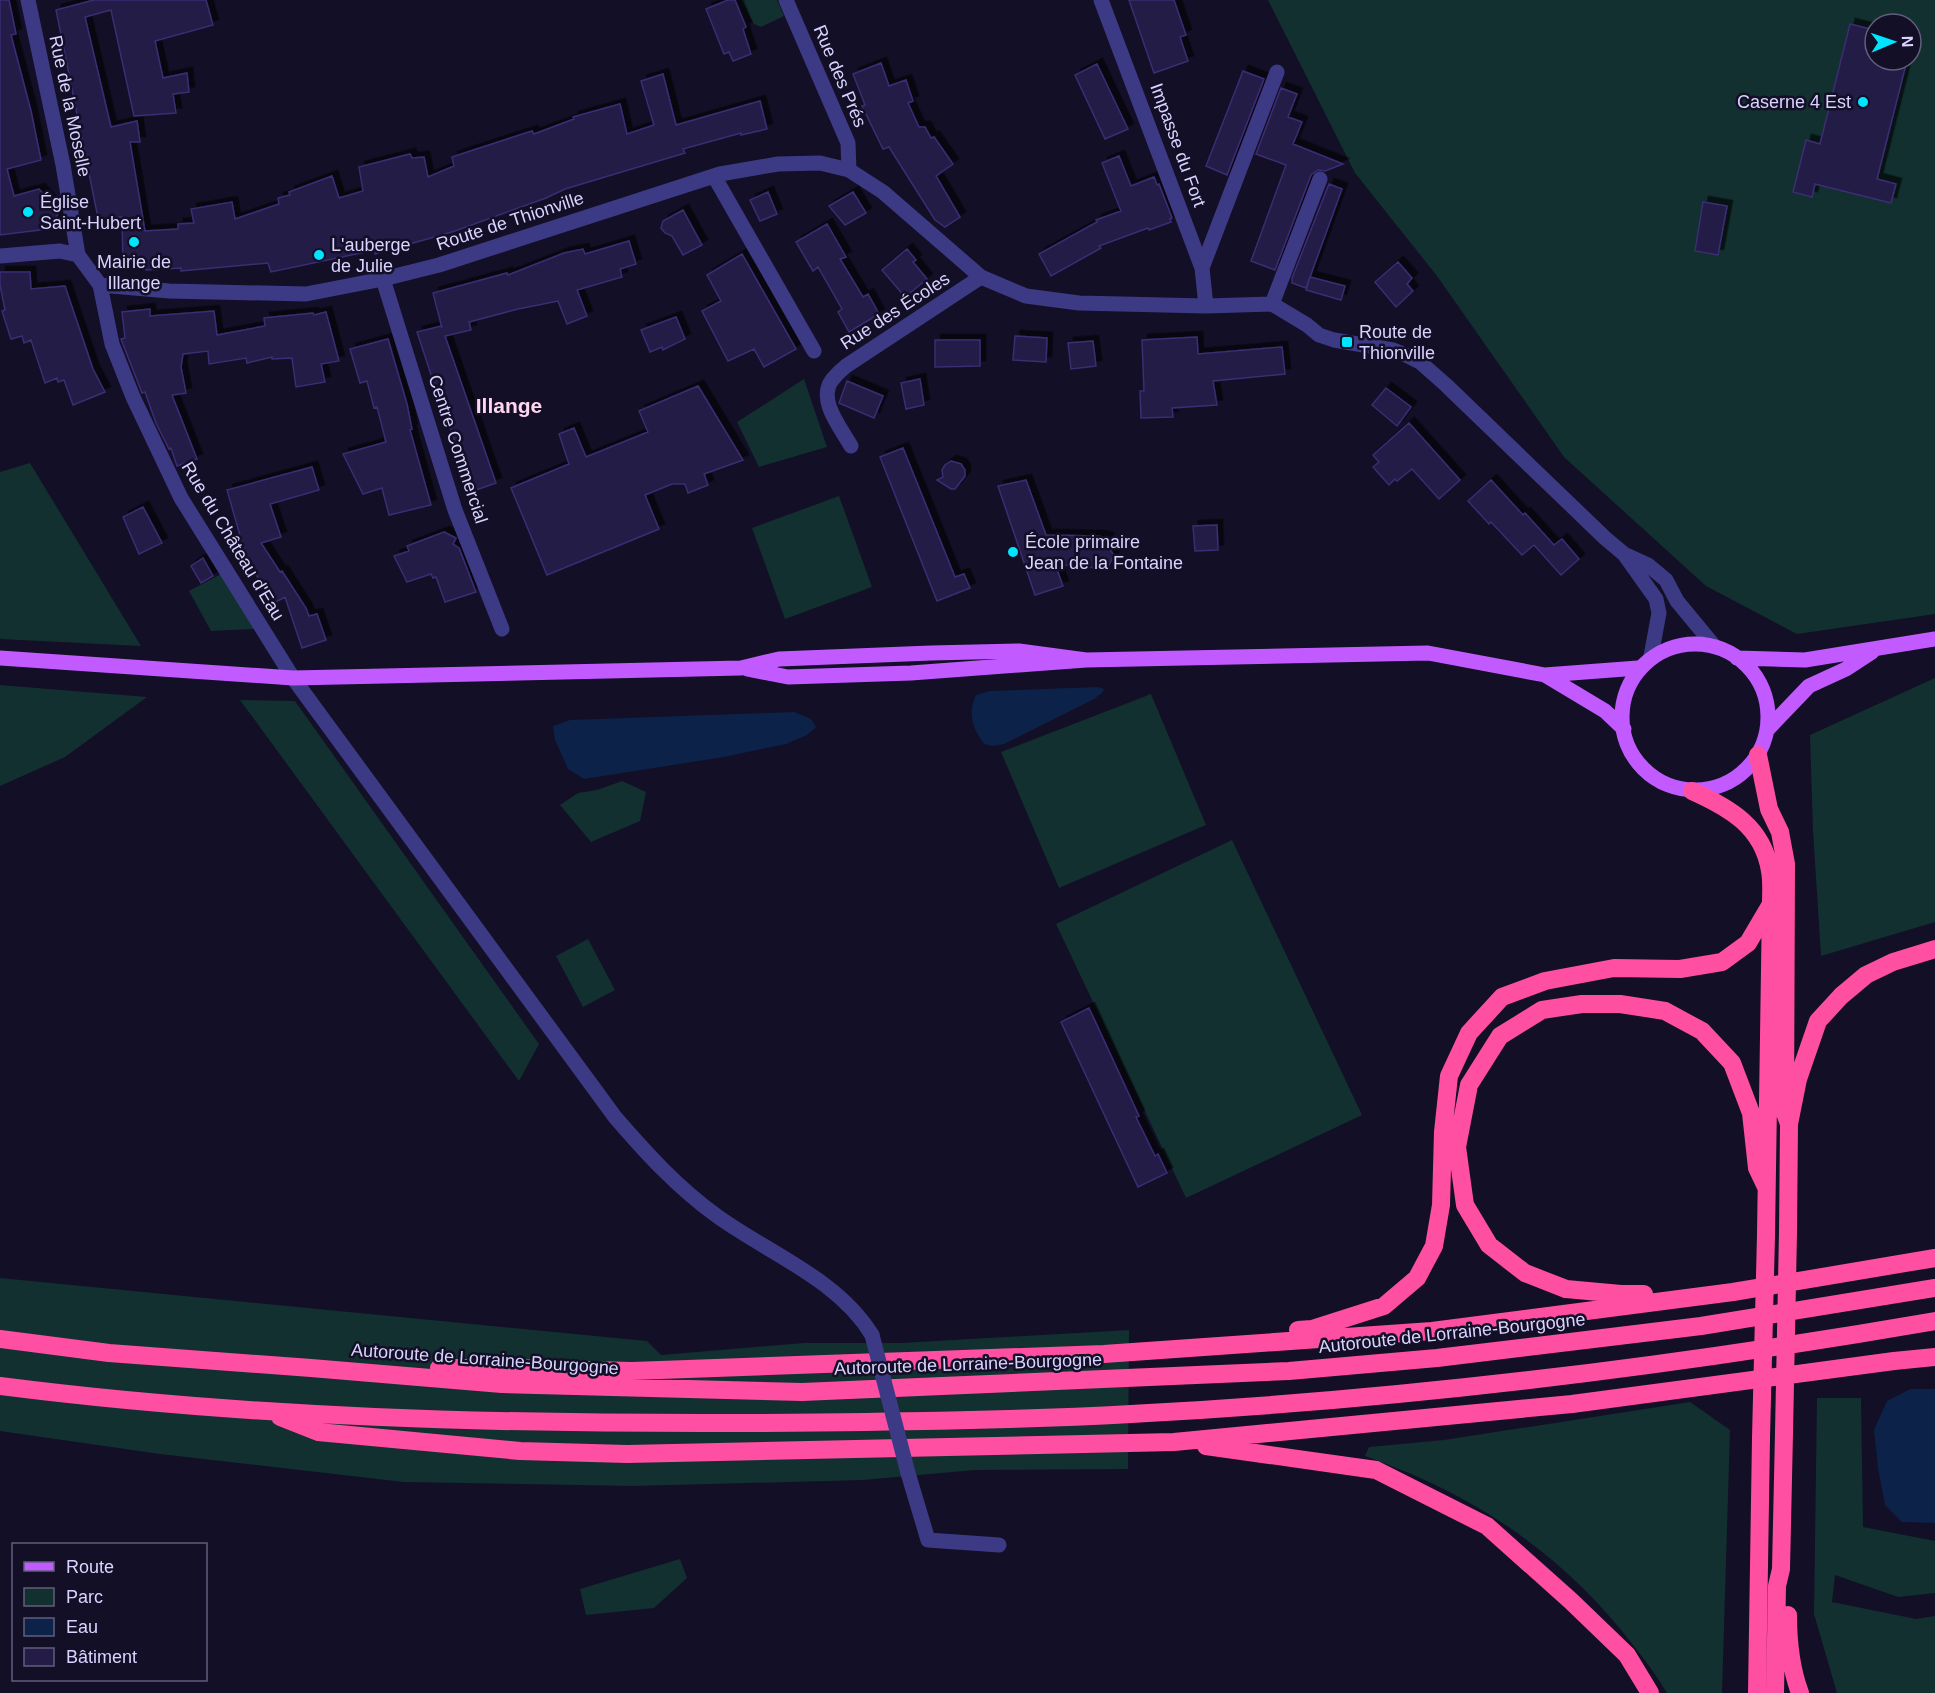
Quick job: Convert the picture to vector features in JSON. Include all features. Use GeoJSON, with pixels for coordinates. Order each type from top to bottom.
{"type":"FeatureCollection","features":[{"type":"Feature","properties":{"kind":"highway"},"geometry":{"type":"LineString","coordinates":[[1758,755],[1769,809],[1780,832],[1786,864],[1785,1113],[1789,1124]]}},
{"type":"Feature","properties":{"kind":"highway"},"geometry":{"type":"LineString","coordinates":[[1692,791],[1721,804],[1750,827],[1762,844],[1770,871],[1766,1235],[1756,1693]]}},
{"type":"Feature","properties":{"kind":"highway"},"geometry":{"type":"LineString","coordinates":[[1104,1354],[1312,1329],[1384,1306],[1416,1278],[1434,1246],[1441,1205],[1443,1132],[1449,1076],[1469,1033],[1502,998],[1545,981],[1614,968],[1680,969],[1722,962],[1748,943],[1771,904]]}},
{"type":"Feature","properties":{"kind":"highway"},"geometry":{"type":"LineString","coordinates":[[1775,1693],[1777,1586],[1781,1569],[1789,1124],[1798,1079],[1818,1021],[1841,996],[1866,975],[1893,962],[1935,949]]}},
{"type":"Feature","properties":{"kind":"highway"},"geometry":{"type":"LineString","coordinates":[[1722,1294],[1621,1294],[1566,1289],[1525,1273],[1489,1245],[1465,1205],[1457,1146],[1468,1085],[1500,1036],[1542,1010],[1582,1004],[1620,1004],[1665,1011],[1702,1031],[1732,1063],[1751,1113],[1757,1168],[1766,1187]]}},
{"type":"Feature","properties":{"kind":"highway"},"geometry":{"type":"LineString","coordinates":[[332,1370],[504,1368],[632,1371],[1104,1354],[1432,1331],[1722,1294],[1935,1258]]}},
{"type":"Feature","properties":{"kind":"highway","name":"Autoroute de Lorraine-Bourgogne"},"geometry":{"type":"LineString","coordinates":[[0,1339],[109,1353],[502,1384],[802,1392],[1289,1371],[1437,1358],[1701,1326],[1935,1288]]}},
{"type":"Feature","properties":{"kind":"highway"},"geometry":{"type":"LineString","coordinates":[[0,1386],[262,1410],[390,1418],[632,1424],[1129,1414],[1291,1403],[1590,1373],[1802,1343],[1935,1321]]}},
{"type":"Feature","properties":{"kind":"highway"},"geometry":{"type":"LineString","coordinates":[[262,1410],[318,1431],[520,1451],[627,1454],[1174,1442],[1572,1404],[1935,1357]]}},
{"type":"Feature","properties":{"kind":"highway"},"geometry":{"type":"LineString","coordinates":[[1174,1442],[1376,1470],[1488,1526],[1627,1655],[1650,1693]]}},
{"type":"Feature","properties":{"kind":"highway"},"geometry":{"type":"LineString","coordinates":[[1781,1569],[1787,1590],[1788,1637],[1795,1681],[1800,1693]]}},
{"type":"Feature","properties":{"kind":"main road"},"geometry":{"type":"LineString","coordinates":[[1737,658],[1804,660],[1935,639]]}},
{"type":"Feature","properties":{"kind":"main road"},"geometry":{"type":"LineString","coordinates":[[1702,644],[1715,647],[1748,666],[1762,686],[1767,705],[1767,730],[1758,755],[1737,778],[1717,788],[1692,791],[1676,789],[1653,779],[1637,763],[1625,743],[1621,711],[1628,687],[1638,668],[1651,656],[1680,645],[1702,644]]}},
{"type":"Feature","properties":{"kind":"main road"},"geometry":{"type":"LineString","coordinates":[[1767,730],[1809,686],[1846,669],[1877,649]]}},
{"type":"Feature","properties":{"kind":"main road"},"geometry":{"type":"LineString","coordinates":[[0,658],[293,678],[741,668],[779,659],[1018,651],[1086,660]]}},
{"type":"Feature","properties":{"kind":"main road"},"geometry":{"type":"LineString","coordinates":[[911,673],[916,661],[931,653]]}},
{"type":"Feature","properties":{"kind":"main road"},"geometry":{"type":"LineString","coordinates":[[741,668],[788,677],[911,673],[1086,660],[1428,653],[1545,675],[1638,668]]}},
{"type":"Feature","properties":{"kind":"main road"},"geometry":{"type":"LineString","coordinates":[[1545,675],[1605,711],[1624,729]]}},
{"type":"Feature","properties":{"kind":"street","name":"Rue de la Moselle"},"geometry":{"type":"LineString","coordinates":[[28,0],[63,165],[78,255],[100,285]]}},
{"type":"Feature","properties":{"kind":"street","name":"Rue des Prés"},"geometry":{"type":"LineString","coordinates":[[786,0],[848,143],[849,170]]}},
{"type":"Feature","properties":{"kind":"street","name":"Impasse du Fort"},"geometry":{"type":"LineString","coordinates":[[1101,0],[1202,268],[1206,306]]}},
{"type":"Feature","properties":{"kind":"street"},"geometry":{"type":"LineString","coordinates":[[1202,268],[1277,72]]}},
{"type":"Feature","properties":{"kind":"street","name":"Route de Thionville"},"geometry":{"type":"LineString","coordinates":[[100,285],[170,291],[306,294],[439,265],[714,176],[778,164],[820,163],[849,170],[884,192],[981,278],[1026,296],[1079,303],[1206,306],[1272,304]]}},
{"type":"Feature","properties":{"kind":"street"},"geometry":{"type":"LineString","coordinates":[[714,176],[814,351]]}},
{"type":"Feature","properties":{"kind":"street"},"geometry":{"type":"LineString","coordinates":[[1320,178],[1272,304],[1319,334],[1334,340],[1393,350],[1420,362],[1624,554],[1656,599],[1659,613],[1651,656]]}},
{"type":"Feature","properties":{"kind":"street"},"geometry":{"type":"LineString","coordinates":[[0,256],[60,251],[78,255]]}},
{"type":"Feature","properties":{"kind":"street","name":"Rue des Écoles"},"geometry":{"type":"LineString","coordinates":[[851,446],[827,398],[830,382],[846,366],[981,278]]}},
{"type":"Feature","properties":{"kind":"street","name":"Centre Commercial"},"geometry":{"type":"LineString","coordinates":[[383,279],[455,510],[502,629]]}},
{"type":"Feature","properties":{"kind":"street","name":"Rue du Château d'Eau"},"geometry":{"type":"LineString","coordinates":[[100,285],[112,344],[133,397],[180,498],[293,678],[568,1054],[615,1117],[657,1166],[716,1216],[803,1270],[842,1299],[865,1323],[872,1335],[928,1540],[999,1545]]}},
{"type":"Feature","properties":{"kind":"street"},"geometry":{"type":"LineString","coordinates":[[1624,554],[1648,565],[1666,580],[1677,601],[1715,647]]}},
{"type":"Feature","properties":{"kind":"green space"},"geometry":{"type":"Polygon","coordinates":[[[741,0],[777,0],[784,16],[761,27],[754,24],[741,0]]]}},
{"type":"Feature","properties":{"kind":"green space"},"geometry":{"type":"Polygon","coordinates":[[[1268,0],[1935,0],[1935,614],[1797,634],[1706,586],[1564,457],[1437,276],[1355,173],[1268,0]]]}},
{"type":"Feature","properties":{"kind":"green space"},"geometry":{"type":"Polygon","coordinates":[[[804,379],[827,447],[759,467],[737,422],[804,379]]]}},
{"type":"Feature","properties":{"kind":"green space"},"geometry":{"type":"Polygon","coordinates":[[[30,463],[141,646],[0,639],[0,472],[30,463]]]}},
{"type":"Feature","properties":{"kind":"green space"},"geometry":{"type":"Polygon","coordinates":[[[839,496],[872,587],[785,619],[752,528],[839,496]]]}},
{"type":"Feature","properties":{"kind":"green space"},"geometry":{"type":"Polygon","coordinates":[[[221,574],[254,629],[211,631],[189,591],[221,574]]]}},
{"type":"Feature","properties":{"kind":"green space"},"geometry":{"type":"Polygon","coordinates":[[[1935,678],[1935,922],[1821,956],[1810,735],[1935,678]]]}},
{"type":"Feature","properties":{"kind":"green space"},"geometry":{"type":"Polygon","coordinates":[[[0,685],[147,697],[65,757],[0,786],[0,685]]]}},
{"type":"Feature","properties":{"kind":"green space"},"geometry":{"type":"Polygon","coordinates":[[[1151,694],[1206,825],[1059,888],[1001,752],[1151,694]]]}},
{"type":"Feature","properties":{"kind":"green space"},"geometry":{"type":"Polygon","coordinates":[[[240,700],[295,701],[539,1044],[519,1081],[240,700]]]}},
{"type":"Feature","properties":{"kind":"green space"},"geometry":{"type":"Polygon","coordinates":[[[622,781],[646,792],[640,821],[591,842],[560,805],[578,793],[597,790],[622,781]]]}},
{"type":"Feature","properties":{"kind":"green space"},"geometry":{"type":"Polygon","coordinates":[[[1232,840],[1362,1115],[1186,1198],[1056,924],[1232,840]]]}},
{"type":"Feature","properties":{"kind":"green space"},"geometry":{"type":"Polygon","coordinates":[[[588,939],[615,990],[583,1007],[556,956],[588,939]]]}},
{"type":"Feature","properties":{"kind":"green space"},"geometry":{"type":"Polygon","coordinates":[[[0,1278],[647,1341],[661,1355],[804,1343],[901,1343],[1129,1330],[1128,1469],[975,1470],[863,1480],[633,1486],[404,1482],[160,1454],[0,1431],[0,1278]]]}},
{"type":"Feature","properties":{"kind":"green space"},"geometry":{"type":"Polygon","coordinates":[[[1817,1398],[1861,1398],[1863,1527],[1935,1541],[1935,1593],[1898,1597],[1835,1575],[1832,1602],[1916,1619],[1935,1616],[1935,1693],[1837,1693],[1814,1614],[1817,1398]]]}},
{"type":"Feature","properties":{"kind":"green space"},"geometry":{"type":"Polygon","coordinates":[[[1690,1402],[1730,1430],[1722,1693],[1667,1693],[1612,1619],[1566,1572],[1541,1551],[1487,1513],[1459,1497],[1365,1456],[1369,1447],[1444,1440],[1690,1402]]]}},
{"type":"Feature","properties":{"kind":"green space"},"geometry":{"type":"Polygon","coordinates":[[[680,1559],[687,1578],[654,1608],[586,1615],[580,1589],[680,1559]]]}},
{"type":"Feature","properties":{"kind":"water"},"geometry":{"type":"Polygon","coordinates":[[[1098,687],[1104,689],[1094,699],[1004,744],[993,746],[984,744],[972,721],[973,702],[976,695],[990,691],[1098,687]]]}},
{"type":"Feature","properties":{"kind":"water"},"geometry":{"type":"Polygon","coordinates":[[[794,712],[811,719],[816,727],[807,735],[786,744],[724,757],[584,779],[568,769],[555,740],[553,726],[570,720],[794,712]]]}},
{"type":"Feature","properties":{"kind":"water"},"geometry":{"type":"Polygon","coordinates":[[[1910,1389],[1935,1389],[1935,1523],[1902,1522],[1885,1505],[1878,1468],[1874,1430],[1887,1401],[1910,1389]]]}},
{"type":"Feature","properties":{"kind":"building"},"geometry":{"type":"Polygon","coordinates":[[[0,0],[9,0],[16,34],[11,35],[41,160],[7,169],[14,196],[39,189],[53,204],[51,206],[58,214],[48,229],[0,235],[0,0]]]}},
{"type":"Feature","properties":{"kind":"building"},"geometry":{"type":"Polygon","coordinates":[[[94,0],[206,0],[213,25],[155,41],[163,78],[187,73],[189,92],[173,94],[176,113],[134,116],[111,10],[85,17],[111,127],[137,121],[140,142],[130,142],[145,231],[178,229],[178,224],[194,223],[191,209],[232,202],[235,219],[279,204],[278,198],[290,195],[289,192],[332,176],[339,198],[363,191],[359,167],[410,154],[412,158],[424,157],[428,177],[454,166],[452,157],[532,131],[534,134],[574,119],[573,117],[620,104],[627,134],[654,125],[641,81],[663,74],[676,125],[760,101],[767,129],[741,135],[741,133],[683,149],[685,153],[565,189],[455,231],[375,254],[375,250],[271,272],[268,263],[181,271],[181,268],[146,270],[145,265],[123,266],[122,217],[98,218],[56,10],[94,0]]]}},
{"type":"Feature","properties":{"kind":"building"},"geometry":{"type":"Polygon","coordinates":[[[728,0],[735,0],[746,27],[743,29],[751,54],[733,61],[729,52],[724,54],[706,9],[728,0]]]}},
{"type":"Feature","properties":{"kind":"building"},"geometry":{"type":"Polygon","coordinates":[[[1129,0],[1174,0],[1186,35],[1180,37],[1188,61],[1154,73],[1129,0]]]}},
{"type":"Feature","properties":{"kind":"building","name":"Caserne 4 Est"},"geometry":{"type":"Polygon","coordinates":[[[1850,24],[1863,27],[1863,72],[1904,72],[1877,179],[1896,184],[1891,203],[1815,184],[1812,197],[1793,192],[1806,140],[1820,144],[1850,24]]]}},
{"type":"Feature","properties":{"kind":"building"},"geometry":{"type":"Polygon","coordinates":[[[881,63],[889,86],[906,80],[913,101],[908,103],[919,127],[925,127],[931,138],[934,137],[953,164],[936,176],[960,217],[945,227],[935,220],[889,147],[883,149],[862,106],[865,105],[853,74],[881,63]]]}},
{"type":"Feature","properties":{"kind":"building"},"geometry":{"type":"Polygon","coordinates":[[[1097,64],[1128,129],[1105,139],[1075,75],[1097,64]]]}},
{"type":"Feature","properties":{"kind":"building"},"geometry":{"type":"Polygon","coordinates":[[[1243,71],[1264,79],[1227,175],[1206,166],[1243,71]]]}},
{"type":"Feature","properties":{"kind":"building"},"geometry":{"type":"Polygon","coordinates":[[[1281,88],[1297,94],[1288,117],[1302,122],[1293,144],[1343,164],[1325,171],[1318,170],[1311,175],[1275,270],[1251,261],[1286,165],[1256,154],[1281,88]]]}},
{"type":"Feature","properties":{"kind":"building"},"geometry":{"type":"Polygon","coordinates":[[[1119,156],[1131,186],[1154,177],[1172,218],[1171,222],[1099,246],[1101,248],[1051,276],[1039,254],[1097,222],[1096,220],[1121,211],[1102,163],[1119,156]]]}},
{"type":"Feature","properties":{"kind":"building"},"geometry":{"type":"Polygon","coordinates":[[[1329,184],[1342,189],[1306,288],[1292,283],[1292,278],[1329,184]]]}},
{"type":"Feature","properties":{"kind":"building"},"geometry":{"type":"Polygon","coordinates":[[[768,192],[777,214],[760,221],[750,200],[768,192]]]}},
{"type":"Feature","properties":{"kind":"building"},"geometry":{"type":"Polygon","coordinates":[[[853,192],[866,213],[845,225],[829,206],[853,192]]]}},
{"type":"Feature","properties":{"kind":"building"},"geometry":{"type":"Polygon","coordinates":[[[1703,202],[1727,206],[1718,255],[1695,251],[1703,202]]]}},
{"type":"Feature","properties":{"kind":"building"},"geometry":{"type":"Polygon","coordinates":[[[683,210],[702,245],[683,255],[672,236],[661,228],[663,221],[683,210]]]}},
{"type":"Feature","properties":{"kind":"building"},"geometry":{"type":"Polygon","coordinates":[[[827,224],[846,257],[840,259],[863,297],[868,294],[879,314],[849,332],[838,312],[842,309],[818,267],[813,271],[796,242],[827,224]]]}},
{"type":"Feature","properties":{"kind":"building"},"geometry":{"type":"Polygon","coordinates":[[[629,241],[636,264],[620,269],[622,277],[577,290],[587,316],[567,324],[558,301],[469,322],[471,330],[445,336],[496,483],[473,491],[445,417],[417,332],[441,326],[442,328],[433,293],[507,273],[508,275],[564,253],[583,249],[585,254],[629,241]]]}},
{"type":"Feature","properties":{"kind":"building"},"geometry":{"type":"Polygon","coordinates":[[[907,249],[916,260],[913,262],[927,279],[905,297],[882,270],[907,249]]]}},
{"type":"Feature","properties":{"kind":"building"},"geometry":{"type":"Polygon","coordinates":[[[742,254],[796,349],[764,367],[754,349],[728,361],[702,311],[721,301],[707,275],[742,254]]]}},
{"type":"Feature","properties":{"kind":"building"},"geometry":{"type":"Polygon","coordinates":[[[1398,262],[1412,278],[1407,284],[1413,291],[1396,307],[1375,282],[1398,262]]]}},
{"type":"Feature","properties":{"kind":"building"},"geometry":{"type":"Polygon","coordinates":[[[0,272],[30,272],[31,289],[65,286],[93,369],[105,392],[73,405],[64,380],[58,382],[57,378],[45,383],[31,340],[24,343],[22,336],[11,339],[2,311],[5,310],[0,272]]]}},
{"type":"Feature","properties":{"kind":"building"},"geometry":{"type":"Polygon","coordinates":[[[1310,277],[1345,286],[1341,300],[1306,290],[1310,277]]]}},
{"type":"Feature","properties":{"kind":"building"},"geometry":{"type":"Polygon","coordinates":[[[150,309],[150,316],[214,311],[217,335],[265,326],[264,318],[313,313],[314,315],[326,312],[339,361],[321,364],[325,382],[296,387],[292,358],[272,359],[272,357],[247,363],[246,358],[209,364],[208,351],[183,354],[181,367],[186,393],[172,395],[197,459],[177,466],[171,448],[169,449],[156,423],[145,392],[142,393],[121,339],[125,338],[122,312],[150,309]]]}},
{"type":"Feature","properties":{"kind":"building"},"geometry":{"type":"Polygon","coordinates":[[[676,317],[685,339],[663,350],[662,347],[650,352],[641,330],[676,317]]]}},
{"type":"Feature","properties":{"kind":"building"},"geometry":{"type":"Polygon","coordinates":[[[1015,336],[1047,338],[1046,362],[1013,360],[1015,336]]]}},
{"type":"Feature","properties":{"kind":"building"},"geometry":{"type":"Polygon","coordinates":[[[1197,337],[1198,354],[1282,347],[1285,374],[1213,381],[1217,405],[1172,408],[1173,417],[1141,418],[1140,391],[1144,391],[1142,340],[1197,337]]]}},
{"type":"Feature","properties":{"kind":"building"},"geometry":{"type":"Polygon","coordinates":[[[388,339],[407,404],[412,429],[410,430],[431,505],[389,515],[382,488],[363,494],[343,454],[386,442],[377,407],[374,408],[367,381],[360,383],[350,349],[388,339]]]}},
{"type":"Feature","properties":{"kind":"building"},"geometry":{"type":"Polygon","coordinates":[[[935,340],[980,340],[980,366],[935,367],[935,340]]]}},
{"type":"Feature","properties":{"kind":"building"},"geometry":{"type":"Polygon","coordinates":[[[1093,341],[1096,366],[1071,369],[1068,343],[1093,341]]]}},
{"type":"Feature","properties":{"kind":"building"},"geometry":{"type":"Polygon","coordinates":[[[920,379],[924,405],[906,409],[901,383],[920,379]]]}},
{"type":"Feature","properties":{"kind":"building"},"geometry":{"type":"Polygon","coordinates":[[[847,381],[883,396],[874,418],[839,403],[847,381]]]}},
{"type":"Feature","properties":{"kind":"building"},"geometry":{"type":"Polygon","coordinates":[[[698,386],[743,460],[704,474],[708,485],[688,493],[685,484],[672,484],[645,495],[659,529],[547,575],[511,488],[569,464],[559,434],[574,428],[586,457],[648,432],[639,411],[698,386]]]}},
{"type":"Feature","properties":{"kind":"building"},"geometry":{"type":"Polygon","coordinates":[[[1386,388],[1411,407],[1397,426],[1372,405],[1386,388]]]}},
{"type":"Feature","properties":{"kind":"building"},"geometry":{"type":"Polygon","coordinates":[[[1409,423],[1460,480],[1439,499],[1412,469],[1389,485],[1373,467],[1379,462],[1373,455],[1409,423]]]}},
{"type":"Feature","properties":{"kind":"building"},"geometry":{"type":"Polygon","coordinates":[[[903,448],[955,577],[964,574],[970,588],[937,601],[880,457],[903,448]]]}},
{"type":"Feature","properties":{"kind":"building"},"geometry":{"type":"Polygon","coordinates":[[[951,461],[961,464],[965,470],[965,476],[955,489],[937,480],[943,477],[942,470],[951,461]]]}},
{"type":"Feature","properties":{"kind":"building"},"geometry":{"type":"Polygon","coordinates":[[[312,467],[319,490],[270,504],[281,537],[261,543],[280,572],[282,571],[309,616],[317,614],[326,640],[302,648],[285,597],[274,603],[247,560],[227,490],[312,467]]]}},
{"type":"Feature","properties":{"kind":"building"},"geometry":{"type":"Polygon","coordinates":[[[1026,480],[1046,535],[1108,538],[1107,546],[1114,555],[1107,569],[1055,564],[1063,586],[1035,595],[998,486],[1026,480]]]}},
{"type":"Feature","properties":{"kind":"building"},"geometry":{"type":"Polygon","coordinates":[[[1491,480],[1554,545],[1562,539],[1579,559],[1561,575],[1534,545],[1522,555],[1468,501],[1491,480]]]}},
{"type":"Feature","properties":{"kind":"building"},"geometry":{"type":"Polygon","coordinates":[[[143,507],[162,543],[139,554],[123,517],[143,507]]]}},
{"type":"Feature","properties":{"kind":"building"},"geometry":{"type":"Polygon","coordinates":[[[1217,525],[1218,550],[1195,551],[1193,526],[1217,525]]]}},
{"type":"Feature","properties":{"kind":"building"},"geometry":{"type":"Polygon","coordinates":[[[444,532],[456,538],[453,544],[459,548],[476,592],[445,602],[436,577],[433,578],[431,574],[407,582],[394,556],[409,551],[407,546],[444,532]]]}},
{"type":"Feature","properties":{"kind":"building"},"geometry":{"type":"Polygon","coordinates":[[[203,558],[213,576],[201,583],[191,566],[203,558]]]}},
{"type":"Feature","properties":{"kind":"building"},"geometry":{"type":"Polygon","coordinates":[[[1089,1008],[1139,1116],[1136,1117],[1155,1156],[1158,1154],[1167,1173],[1138,1187],[1061,1022],[1089,1008]]]}},
{"type":"Feature","properties":{"kind":"place","name":"Caserne 4 Est"},"geometry":{"type":"Point","coordinates":[1863,102]}},
{"type":"Feature","properties":{"kind":"place","name":"Église Saint-Hubert"},"geometry":{"type":"Point","coordinates":[28,212]}},
{"type":"Feature","properties":{"kind":"place","name":"Mairie de Illange"},"geometry":{"type":"Point","coordinates":[134,242]}},
{"type":"Feature","properties":{"kind":"place","name":"L'auberge de Julie"},"geometry":{"type":"Point","coordinates":[319,255]}},
{"type":"Feature","properties":{"kind":"place","name":"Route de Thionville"},"geometry":{"type":"Point","coordinates":[1347,342]}},
{"type":"Feature","properties":{"kind":"place","name":"École primaire Jean de la Fontaine"},"geometry":{"type":"Point","coordinates":[1013,552]}},
{"type":"Feature","properties":{"kind":"district","name":"Illange"},"geometry":{"type":"Point","coordinates":[509,405]}}]}
